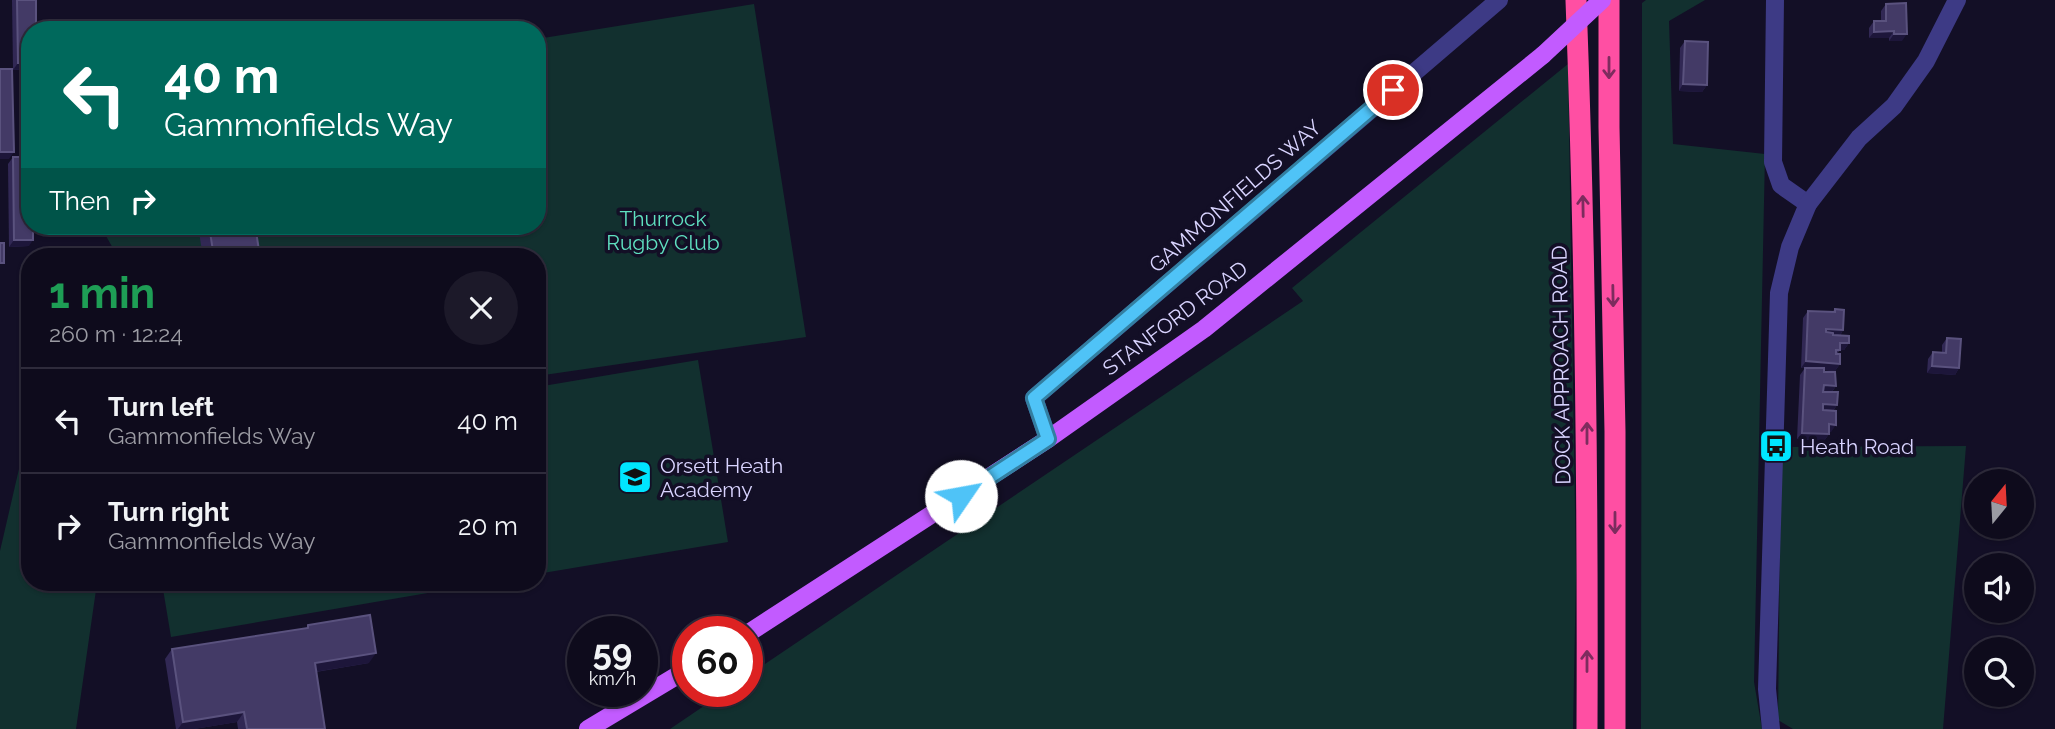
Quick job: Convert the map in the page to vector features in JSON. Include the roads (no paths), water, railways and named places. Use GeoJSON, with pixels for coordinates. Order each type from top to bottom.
{"type":"FeatureCollection","features":[{"type":"Feature","properties":{"kind":"highway","name":"DOCK APPROACH ROAD"},"geometry":{"type":"LineString","coordinates":[[1576,0],[1587,430],[1587,729]]}},
{"type":"Feature","properties":{"kind":"highway"},"geometry":{"type":"LineString","coordinates":[[1609,0],[1615,444],[1615,729]]}},
{"type":"Feature","properties":{"kind":"main road","name":"STANFORD ROAD"},"geometry":{"type":"LineString","coordinates":[[763,624],[1048,439],[1204,329],[1543,55],[1602,0]]}},
{"type":"Feature","properties":{"kind":"main road"},"geometry":{"type":"LineString","coordinates":[[588,729],[672,679]]}},
{"type":"Feature","properties":{"kind":"street","name":"GAMMONFIELDS WAY"},"geometry":{"type":"LineString","coordinates":[[1048,439],[1034,398],[1499,0]]}},
{"type":"Feature","properties":{"kind":"street"},"geometry":{"type":"LineString","coordinates":[[1775,0],[1773,163],[1781,185],[1808,204]]}},
{"type":"Feature","properties":{"kind":"street"},"geometry":{"type":"LineString","coordinates":[[1771,729],[1767,689],[1779,293],[1790,247],[1808,204],[1859,138],[1894,106],[1926,61],[1957,0]]}},
{"type":"Feature","properties":{"kind":"place","name":"Heath Road"},"geometry":{"type":"Point","coordinates":[1776,446]}},
{"type":"Feature","properties":{"kind":"place","name":"Orsett Heath Academy"},"geometry":{"type":"Point","coordinates":[635,477]}},
{"type":"Feature","properties":{"kind":"park label","name":"Thurrock Rugby Club"},"geometry":{"type":"Point","coordinates":[663,230]}}]}
